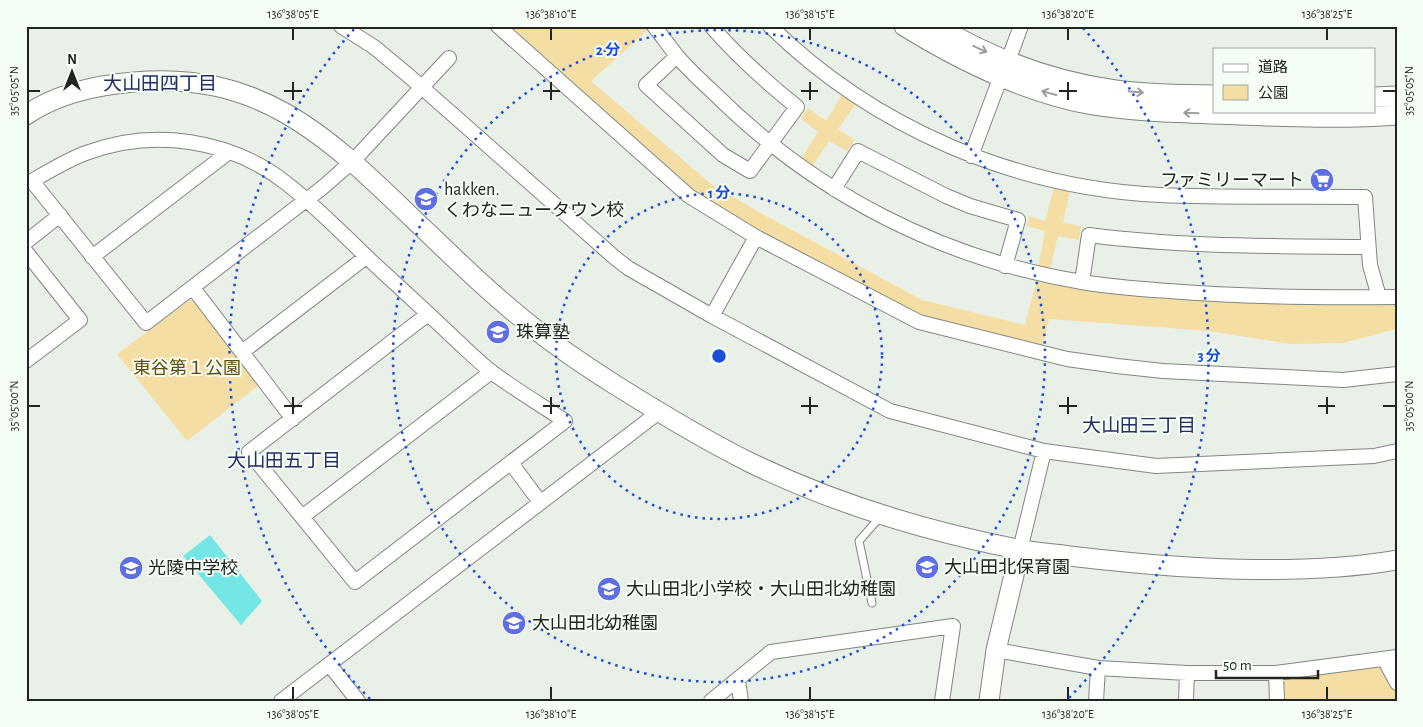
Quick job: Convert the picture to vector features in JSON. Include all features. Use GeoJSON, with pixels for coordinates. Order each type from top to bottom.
{"type":"FeatureCollection","features":[{"type":"Feature","properties":{"kind":"street"},"geometry":{"type":"LineString","coordinates":[[341,26],[374,47],[422,87],[628,268],[712,316],[890,411],[1044,451],[1156,466],[1374,456],[1397,451]]}},
{"type":"Feature","properties":{"kind":"street"},"geometry":{"type":"LineString","coordinates":[[498,26],[681,190],[756,237],[920,322],[1067,359],[1163,371],[1343,380],[1397,374]]}},
{"type":"Feature","properties":{"kind":"street"},"geometry":{"type":"LineString","coordinates":[[654,26],[677,56],[742,122],[770,145],[863,207],[928,239],[1006,266],[1082,282],[1136,289],[1246,297],[1397,297]]}},
{"type":"Feature","properties":{"kind":"street"},"geometry":{"type":"LineString","coordinates":[[677,56],[646,85],[723,155],[750,171],[797,107],[770,86],[733,52],[710,26]]}},
{"type":"Feature","properties":{"kind":"street"},"geometry":{"type":"LineString","coordinates":[[770,26],[821,71],[885,114],[971,156],[1030,175],[1062,183],[1160,195],[1364,197],[1367,247],[1379,297]]}},
{"type":"Feature","properties":{"kind":"street"},"geometry":{"type":"LineString","coordinates":[[904,26],[965,61],[1004,69],[1040,73],[1072,82],[1115,90],[1213,95]]}},
{"type":"Feature","properties":{"kind":"street"},"geometry":{"type":"LineString","coordinates":[[937,26],[1031,88],[1092,104],[1166,112],[1270,116],[1397,115]]}},
{"type":"Feature","properties":{"kind":"street"},"geometry":{"type":"LineString","coordinates":[[971,156],[1021,26]]}},
{"type":"Feature","properties":{"kind":"street"},"geometry":{"type":"LineString","coordinates":[[428,314],[249,452],[355,582],[565,421],[491,372],[306,200],[273,173],[244,157],[211,146],[149,139],[117,143],[85,153],[32,181],[146,323],[306,200],[353,162],[449,58]]}},
{"type":"Feature","properties":{"kind":"street"},"geometry":{"type":"LineString","coordinates":[[28,110],[87,89],[148,81],[207,84],[257,99],[296,118],[315,131],[353,162],[484,287],[532,327],[590,368],[659,412],[754,464],[798,483],[883,514],[1020,550],[1159,566],[1272,571],[1336,567],[1397,560]]}},
{"type":"Feature","properties":{"kind":"street"},"geometry":{"type":"LineString","coordinates":[[1376,97],[1397,96]]}},
{"type":"Feature","properties":{"kind":"street"},"geometry":{"type":"LineString","coordinates":[[834,189],[858,151],[891,170],[946,196],[970,206],[1018,220],[1006,266]]}},
{"type":"Feature","properties":{"kind":"street"},"geometry":{"type":"LineString","coordinates":[[92,256],[229,152]]}},
{"type":"Feature","properties":{"kind":"street"},"geometry":{"type":"LineString","coordinates":[[26,242],[60,215]]}},
{"type":"Feature","properties":{"kind":"street"},"geometry":{"type":"LineString","coordinates":[[1082,282],[1089,235],[1138,241],[1266,246],[1367,247]]}},
{"type":"Feature","properties":{"kind":"street"},"geometry":{"type":"LineString","coordinates":[[712,316],[756,237]]}},
{"type":"Feature","properties":{"kind":"street"},"geometry":{"type":"LineString","coordinates":[[26,252],[80,320],[26,361]]}},
{"type":"Feature","properties":{"kind":"street"},"geometry":{"type":"LineString","coordinates":[[242,352],[366,257]]}},
{"type":"Feature","properties":{"kind":"street"},"geometry":{"type":"LineString","coordinates":[[192,288],[293,419]]}},
{"type":"Feature","properties":{"kind":"street"},"geometry":{"type":"LineString","coordinates":[[302,517],[491,372]]}},
{"type":"Feature","properties":{"kind":"street"},"geometry":{"type":"LineString","coordinates":[[281,701],[659,412]]}},
{"type":"Feature","properties":{"kind":"street"},"geometry":{"type":"LineString","coordinates":[[989,701],[996,650],[1044,451]]}},
{"type":"Feature","properties":{"kind":"street"},"geometry":{"type":"LineString","coordinates":[[511,463],[540,502]]}},
{"type":"Feature","properties":{"kind":"street"},"geometry":{"type":"LineString","coordinates":[[711,701],[771,652],[953,626],[942,701]]}},
{"type":"Feature","properties":{"kind":"street"},"geometry":{"type":"LineString","coordinates":[[996,650],[1098,668],[1187,674],[1276,673],[1390,658],[1397,683]]}},
{"type":"Feature","properties":{"kind":"street"},"geometry":{"type":"LineString","coordinates":[[329,664],[358,701]]}},
{"type":"Feature","properties":{"kind":"street"},"geometry":{"type":"LineString","coordinates":[[1096,701],[1098,668]]}},
{"type":"Feature","properties":{"kind":"street"},"geometry":{"type":"LineString","coordinates":[[1276,673],[1277,701]]}},
{"type":"Feature","properties":{"kind":"street"},"geometry":{"type":"LineString","coordinates":[[1186,701],[1187,674]]}},
{"type":"Feature","properties":{"kind":"street"},"geometry":{"type":"LineString","coordinates":[[738,680],[741,701]]}},
{"type":"Feature","properties":{"kind":"lane"},"geometry":{"type":"LineString","coordinates":[[872,603],[859,541],[883,514]]}},
{"type":"Feature","properties":{"kind":"green space"},"geometry":{"type":"Polygon","coordinates":[[[508,26],[645,26],[648,30],[591,81],[711,184],[764,215],[922,300],[1025,325],[1037,280],[1079,289],[1134,295],[1397,303],[1397,329],[1342,343],[1291,344],[1209,331],[1049,319],[1042,347],[917,314],[749,225],[690,188],[508,26]]]}},
{"type":"Feature","properties":{"kind":"green space"},"geometry":{"type":"Polygon","coordinates":[[[843,93],[857,102],[838,129],[855,140],[847,151],[829,141],[812,167],[801,159],[818,132],[801,119],[808,108],[826,121],[843,93]]]}},
{"type":"Feature","properties":{"kind":"green space"},"geometry":{"type":"Polygon","coordinates":[[[1054,187],[1070,190],[1063,223],[1081,226],[1079,240],[1058,236],[1050,270],[1038,267],[1045,231],[1027,226],[1029,216],[1045,221],[1054,187]]]}},
{"type":"Feature","properties":{"kind":"green space","name":"東谷第１公園"},"geometry":{"type":"Polygon","coordinates":[[[190,300],[195,300],[259,385],[187,441],[117,354],[190,300]]]}},
{"type":"Feature","properties":{"kind":"green space"},"geometry":{"type":"Polygon","coordinates":[[[1381,665],[1396,691],[1397,701],[1283,701],[1282,683],[1287,678],[1381,665]]]}},
{"type":"Feature","properties":{"kind":"water"},"geometry":{"type":"Polygon","coordinates":[[[210,535],[262,601],[241,625],[183,556],[210,535]]]}},
{"type":"Feature","properties":{"kind":"place","name":"ファミリーマート"},"geometry":{"type":"Point","coordinates":[1322,180]}},
{"type":"Feature","properties":{"kind":"place","name":"hakken. くわなニュータウン校"},"geometry":{"type":"Point","coordinates":[426,199]}},
{"type":"Feature","properties":{"kind":"place","name":"珠算塾"},"geometry":{"type":"Point","coordinates":[498,332]}},
{"type":"Feature","properties":{"kind":"place","name":"大山田北保育園"},"geometry":{"type":"Point","coordinates":[927,567]}},
{"type":"Feature","properties":{"kind":"place","name":"光陵中学校"},"geometry":{"type":"Point","coordinates":[131,568]}},
{"type":"Feature","properties":{"kind":"place","name":"大山田北小学校・大山田北幼稚園"},"geometry":{"type":"Point","coordinates":[609,589]}},
{"type":"Feature","properties":{"kind":"place","name":"大山田北幼稚園"},"geometry":{"type":"Point","coordinates":[514,623]}},
{"type":"Feature","properties":{"kind":"district","name":"大山田四丁目"},"geometry":{"type":"Point","coordinates":[160,83]}},
{"type":"Feature","properties":{"kind":"district","name":"大山田三丁目"},"geometry":{"type":"Point","coordinates":[1139,425]}},
{"type":"Feature","properties":{"kind":"district","name":"大山田五丁目"},"geometry":{"type":"Point","coordinates":[284,460]}}]}
